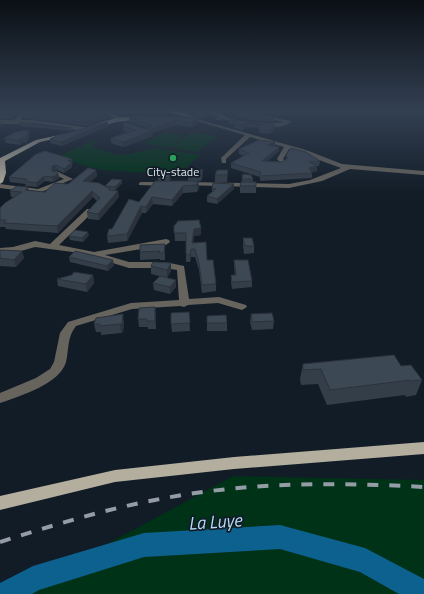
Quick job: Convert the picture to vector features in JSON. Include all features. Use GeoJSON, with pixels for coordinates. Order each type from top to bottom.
{"type":"FeatureCollection","features":[{"type":"Feature","properties":{"kind":"main road"},"geometry":{"type":"LineString","coordinates":[[0,182],[3,173],[1,162],[8,155],[38,141],[47,139]]}},
{"type":"Feature","properties":{"kind":"main road"},"geometry":{"type":"LineString","coordinates":[[0,504],[56,489],[115,476],[234,463],[424,448]]}},
{"type":"Feature","properties":{"kind":"street"},"geometry":{"type":"LineString","coordinates":[[224,162],[223,159],[245,139]]}},
{"type":"Feature","properties":{"kind":"street"},"geometry":{"type":"LineString","coordinates":[[262,139],[348,167],[424,173]]}},
{"type":"Feature","properties":{"kind":"street"},"geometry":{"type":"LineString","coordinates":[[283,162],[280,160],[288,146]]}},
{"type":"Feature","properties":{"kind":"street"},"geometry":{"type":"LineString","coordinates":[[141,184],[295,186],[309,184],[348,167]]}},
{"type":"Feature","properties":{"kind":"street"},"geometry":{"type":"LineString","coordinates":[[0,186],[39,191],[70,179],[56,173]]}},
{"type":"Feature","properties":{"kind":"street"},"geometry":{"type":"LineString","coordinates":[[53,246],[90,212]]}},
{"type":"Feature","properties":{"kind":"street"},"geometry":{"type":"LineString","coordinates":[[95,254],[166,242]]}},
{"type":"Feature","properties":{"kind":"street"},"geometry":{"type":"LineString","coordinates":[[0,251],[14,250],[35,244],[95,254],[129,265],[166,265],[181,268],[184,304]]}},
{"type":"Feature","properties":{"kind":"street"},"geometry":{"type":"LineString","coordinates":[[0,398],[49,376],[57,368],[66,330],[72,324],[131,306],[184,304],[219,300],[242,307]]}},
{"type":"Feature","properties":{"kind":"green space"},"geometry":{"type":"Polygon","coordinates":[[[152,139],[181,139],[168,148],[144,143],[152,139]]]}},
{"type":"Feature","properties":{"kind":"green space"},"geometry":{"type":"Polygon","coordinates":[[[183,139],[214,139],[197,152],[170,147],[183,139]]]}},
{"type":"Feature","properties":{"kind":"green space"},"geometry":{"type":"Polygon","coordinates":[[[95,140],[96,143],[91,146],[115,155],[130,154],[154,148],[201,155],[177,175],[103,170],[85,166],[58,156],[95,140]]]}},
{"type":"Feature","properties":{"kind":"green space"},"geometry":{"type":"Polygon","coordinates":[[[233,476],[424,480],[424,594],[15,594],[233,476]]]}},
{"type":"Feature","properties":{"kind":"building"},"geometry":{"type":"Polygon","coordinates":[[[51,139],[69,139],[61,142],[51,139]]]}},
{"type":"Feature","properties":{"kind":"building"},"geometry":{"type":"Polygon","coordinates":[[[113,139],[131,139],[122,142],[113,139]]]}},
{"type":"Feature","properties":{"kind":"building"},"geometry":{"type":"Polygon","coordinates":[[[259,140],[275,142],[268,145],[279,147],[262,161],[282,162],[288,158],[286,155],[291,148],[306,152],[320,161],[309,162],[317,166],[309,168],[312,173],[260,176],[261,172],[231,163],[249,153],[239,149],[259,140]]]}},
{"type":"Feature","properties":{"kind":"building"},"geometry":{"type":"Polygon","coordinates":[[[45,151],[72,159],[68,161],[72,162],[64,169],[56,165],[52,166],[52,171],[58,173],[52,177],[44,176],[36,183],[25,181],[27,179],[9,177],[36,154],[45,151]]]}},
{"type":"Feature","properties":{"kind":"building"},"geometry":{"type":"Polygon","coordinates":[[[88,168],[96,170],[83,181],[99,183],[110,189],[109,190],[118,191],[98,214],[87,212],[100,198],[92,191],[57,226],[4,223],[6,220],[0,220],[0,208],[22,192],[10,191],[17,186],[28,187],[25,190],[45,192],[55,183],[68,184],[88,168]]]}},
{"type":"Feature","properties":{"kind":"building"},"geometry":{"type":"Polygon","coordinates":[[[190,169],[203,170],[201,175],[188,175],[190,169]]]}},
{"type":"Feature","properties":{"kind":"building"},"geometry":{"type":"Polygon","coordinates":[[[217,170],[228,170],[227,175],[215,175],[217,170]]]}},
{"type":"Feature","properties":{"kind":"building"},"geometry":{"type":"Polygon","coordinates":[[[160,173],[171,174],[169,178],[158,177],[160,173]]]}},
{"type":"Feature","properties":{"kind":"building"},"geometry":{"type":"Polygon","coordinates":[[[243,174],[251,175],[253,179],[242,179],[243,174]]]}},
{"type":"Feature","properties":{"kind":"building"},"geometry":{"type":"Polygon","coordinates":[[[112,179],[122,180],[115,187],[105,186],[112,179]]]}},
{"type":"Feature","properties":{"kind":"building"},"geometry":{"type":"Polygon","coordinates":[[[155,181],[198,181],[197,185],[183,186],[172,200],[152,197],[146,207],[141,206],[127,234],[107,236],[109,229],[112,229],[129,199],[139,202],[155,181]]]}},
{"type":"Feature","properties":{"kind":"building"},"geometry":{"type":"Polygon","coordinates":[[[241,182],[256,182],[256,186],[240,186],[241,182]]]}},
{"type":"Feature","properties":{"kind":"building"},"geometry":{"type":"Polygon","coordinates":[[[213,183],[234,184],[217,199],[207,196],[216,189],[212,188],[213,183]]]}},
{"type":"Feature","properties":{"kind":"building"},"geometry":{"type":"Polygon","coordinates":[[[199,220],[201,228],[194,229],[192,243],[206,242],[207,260],[213,260],[216,284],[202,285],[199,263],[195,249],[191,249],[190,255],[186,254],[186,233],[174,233],[174,226],[178,221],[199,220]]]}},
{"type":"Feature","properties":{"kind":"building"},"geometry":{"type":"Polygon","coordinates":[[[75,230],[88,232],[82,238],[69,236],[75,230]]]}},
{"type":"Feature","properties":{"kind":"building"},"geometry":{"type":"Polygon","coordinates":[[[243,238],[252,238],[254,246],[245,246],[243,238]]]}},
{"type":"Feature","properties":{"kind":"building"},"geometry":{"type":"Polygon","coordinates":[[[165,244],[164,253],[159,253],[160,251],[140,252],[140,245],[165,244]]]}},
{"type":"Feature","properties":{"kind":"building"},"geometry":{"type":"Polygon","coordinates":[[[0,250],[22,251],[14,260],[0,258],[0,250]]]}},
{"type":"Feature","properties":{"kind":"building"},"geometry":{"type":"Polygon","coordinates":[[[75,251],[113,260],[107,266],[69,257],[75,251]]]}},
{"type":"Feature","properties":{"kind":"building"},"geometry":{"type":"Polygon","coordinates":[[[234,260],[248,260],[252,281],[232,282],[231,275],[236,275],[234,260]]]}},
{"type":"Feature","properties":{"kind":"building"},"geometry":{"type":"Polygon","coordinates":[[[153,262],[171,263],[167,270],[151,266],[153,262]]]}},
{"type":"Feature","properties":{"kind":"building"},"geometry":{"type":"Polygon","coordinates":[[[74,272],[93,275],[86,284],[57,279],[72,275],[74,272]]]}},
{"type":"Feature","properties":{"kind":"building"},"geometry":{"type":"Polygon","coordinates":[[[160,276],[176,280],[170,287],[153,283],[160,276]]]}},
{"type":"Feature","properties":{"kind":"building"},"geometry":{"type":"Polygon","coordinates":[[[155,307],[155,321],[138,319],[139,308],[155,307]]]}},
{"type":"Feature","properties":{"kind":"building"},"geometry":{"type":"Polygon","coordinates":[[[189,312],[190,323],[171,324],[171,313],[189,312]]]}},
{"type":"Feature","properties":{"kind":"building"},"geometry":{"type":"Polygon","coordinates":[[[272,313],[274,321],[252,322],[251,314],[272,313]]]}},
{"type":"Feature","properties":{"kind":"building"},"geometry":{"type":"Polygon","coordinates":[[[123,314],[122,324],[100,326],[100,324],[94,324],[96,318],[123,314]]]}},
{"type":"Feature","properties":{"kind":"building"},"geometry":{"type":"Polygon","coordinates":[[[226,315],[227,323],[207,323],[207,316],[226,315]]]}},
{"type":"Feature","properties":{"kind":"building"},"geometry":{"type":"Polygon","coordinates":[[[394,355],[401,366],[411,365],[422,380],[410,380],[330,390],[321,369],[303,370],[303,364],[394,355]]]}},
{"type":"Feature","properties":{"kind":"waterway","name":"La Luye"},"geometry":{"type":"LineString","coordinates":[[6,594],[33,579],[144,545],[280,537],[365,561],[424,593]]}},
{"type":"Feature","properties":{"kind":"railway"},"geometry":{"type":"LineString","coordinates":[[0,542],[96,513],[188,494],[289,485],[357,484],[424,487]]}},
{"type":"Feature","properties":{"kind":"place","name":"City-stade"},"geometry":{"type":"Point","coordinates":[173,158]}}]}
